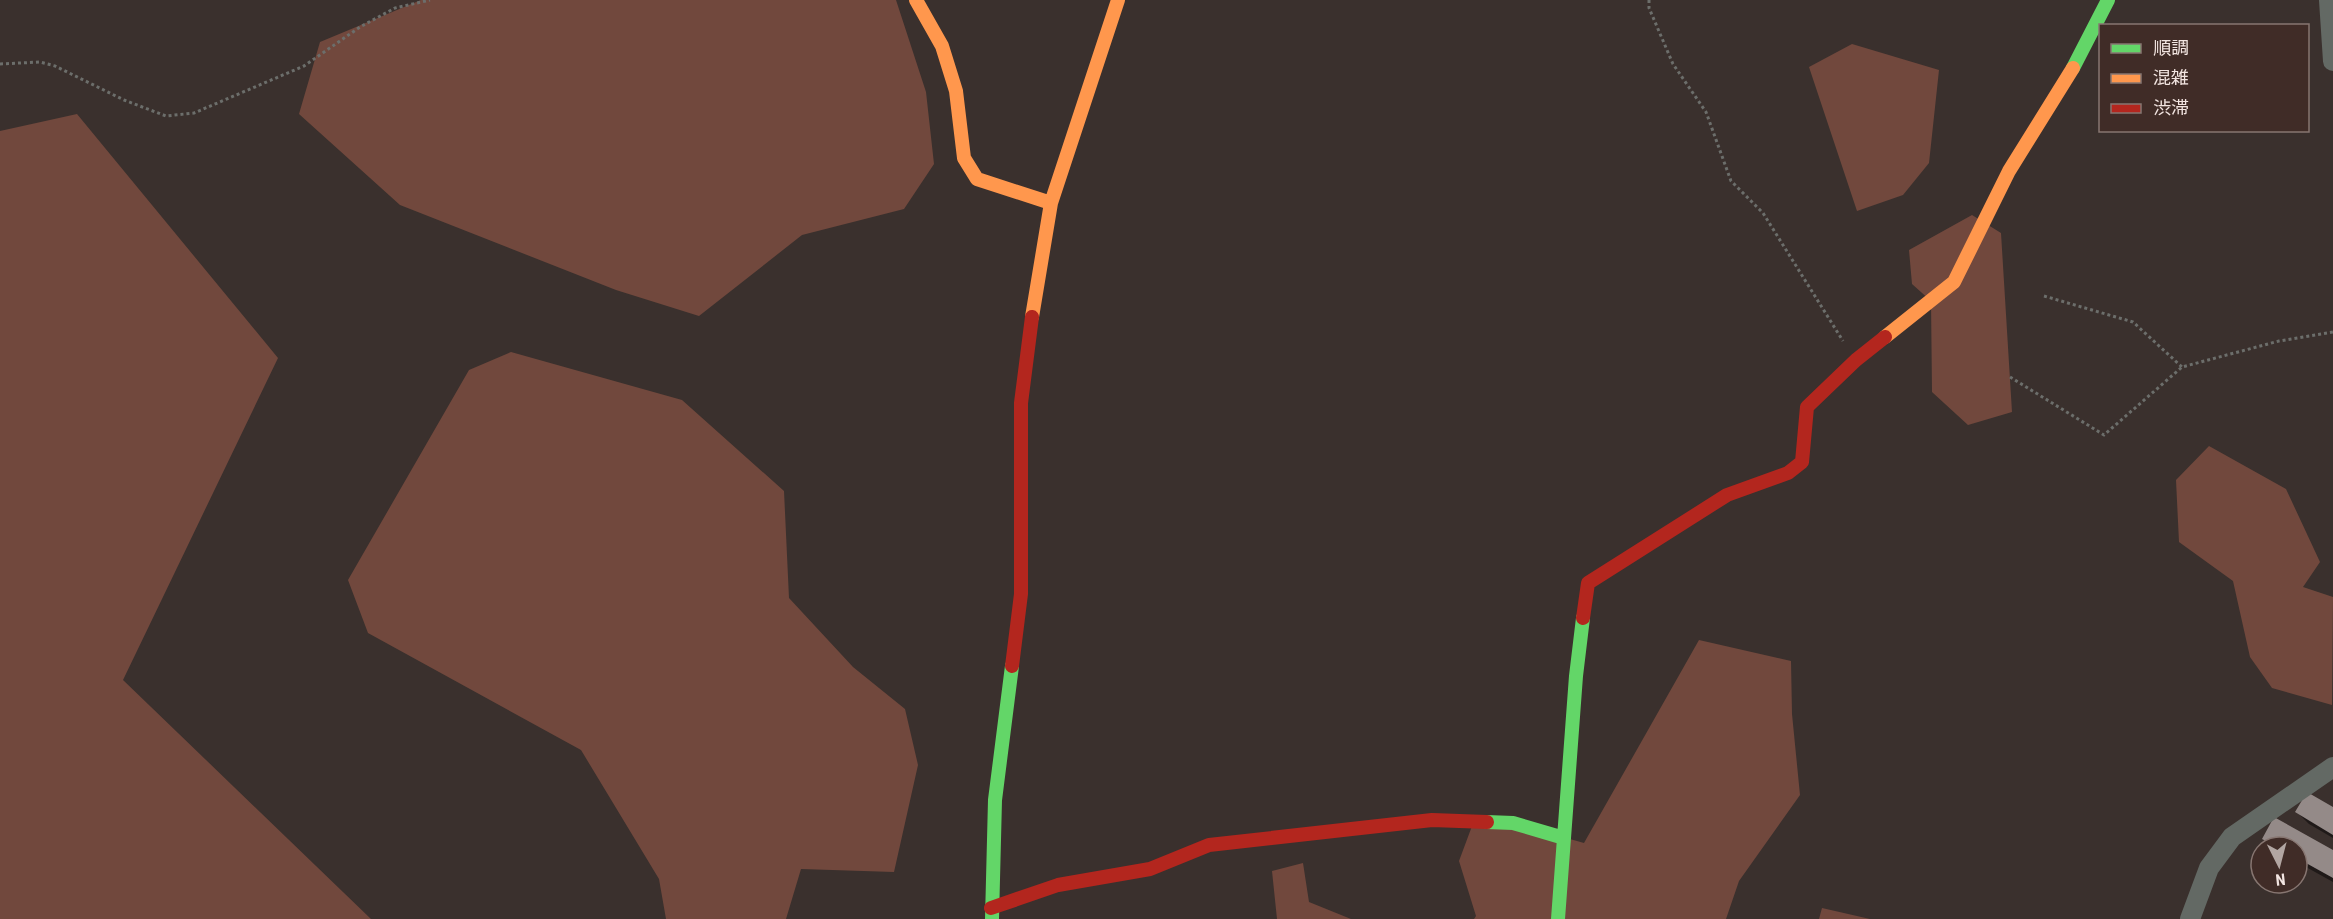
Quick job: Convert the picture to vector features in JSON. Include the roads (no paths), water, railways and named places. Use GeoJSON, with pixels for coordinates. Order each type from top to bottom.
{"type":"FeatureCollection","features":[{"type":"Feature","properties":{"kind":"street"},"geometry":{"type":"LineString","coordinates":[[916,0],[942,46],[956,91],[964,158],[977,179],[1051,203]]}},
{"type":"Feature","properties":{"kind":"street"},"geometry":{"type":"LineString","coordinates":[[1118,0],[1051,203],[1038,268],[1021,404],[1021,594],[994,800],[992,914],[1058,885],[1150,869],[1209,845],[1432,820],[1513,823],[1564,838]]}},
{"type":"Feature","properties":{"kind":"street"},"geometry":{"type":"LineString","coordinates":[[1558,919],[1576,676],[1588,583],[1726,495],[1788,473],[1802,462],[1807,407],[1856,360],[1954,282],[2009,171],[2053,104],[2108,0]]}},
{"type":"Feature","properties":{"kind":"street"},"geometry":{"type":"LineString","coordinates":[[2329,0],[2333,61]]}},
{"type":"Feature","properties":{"kind":"street"},"geometry":{"type":"LineString","coordinates":[[2190,919],[2209,868],[2232,837],[2333,767]]}}]}
